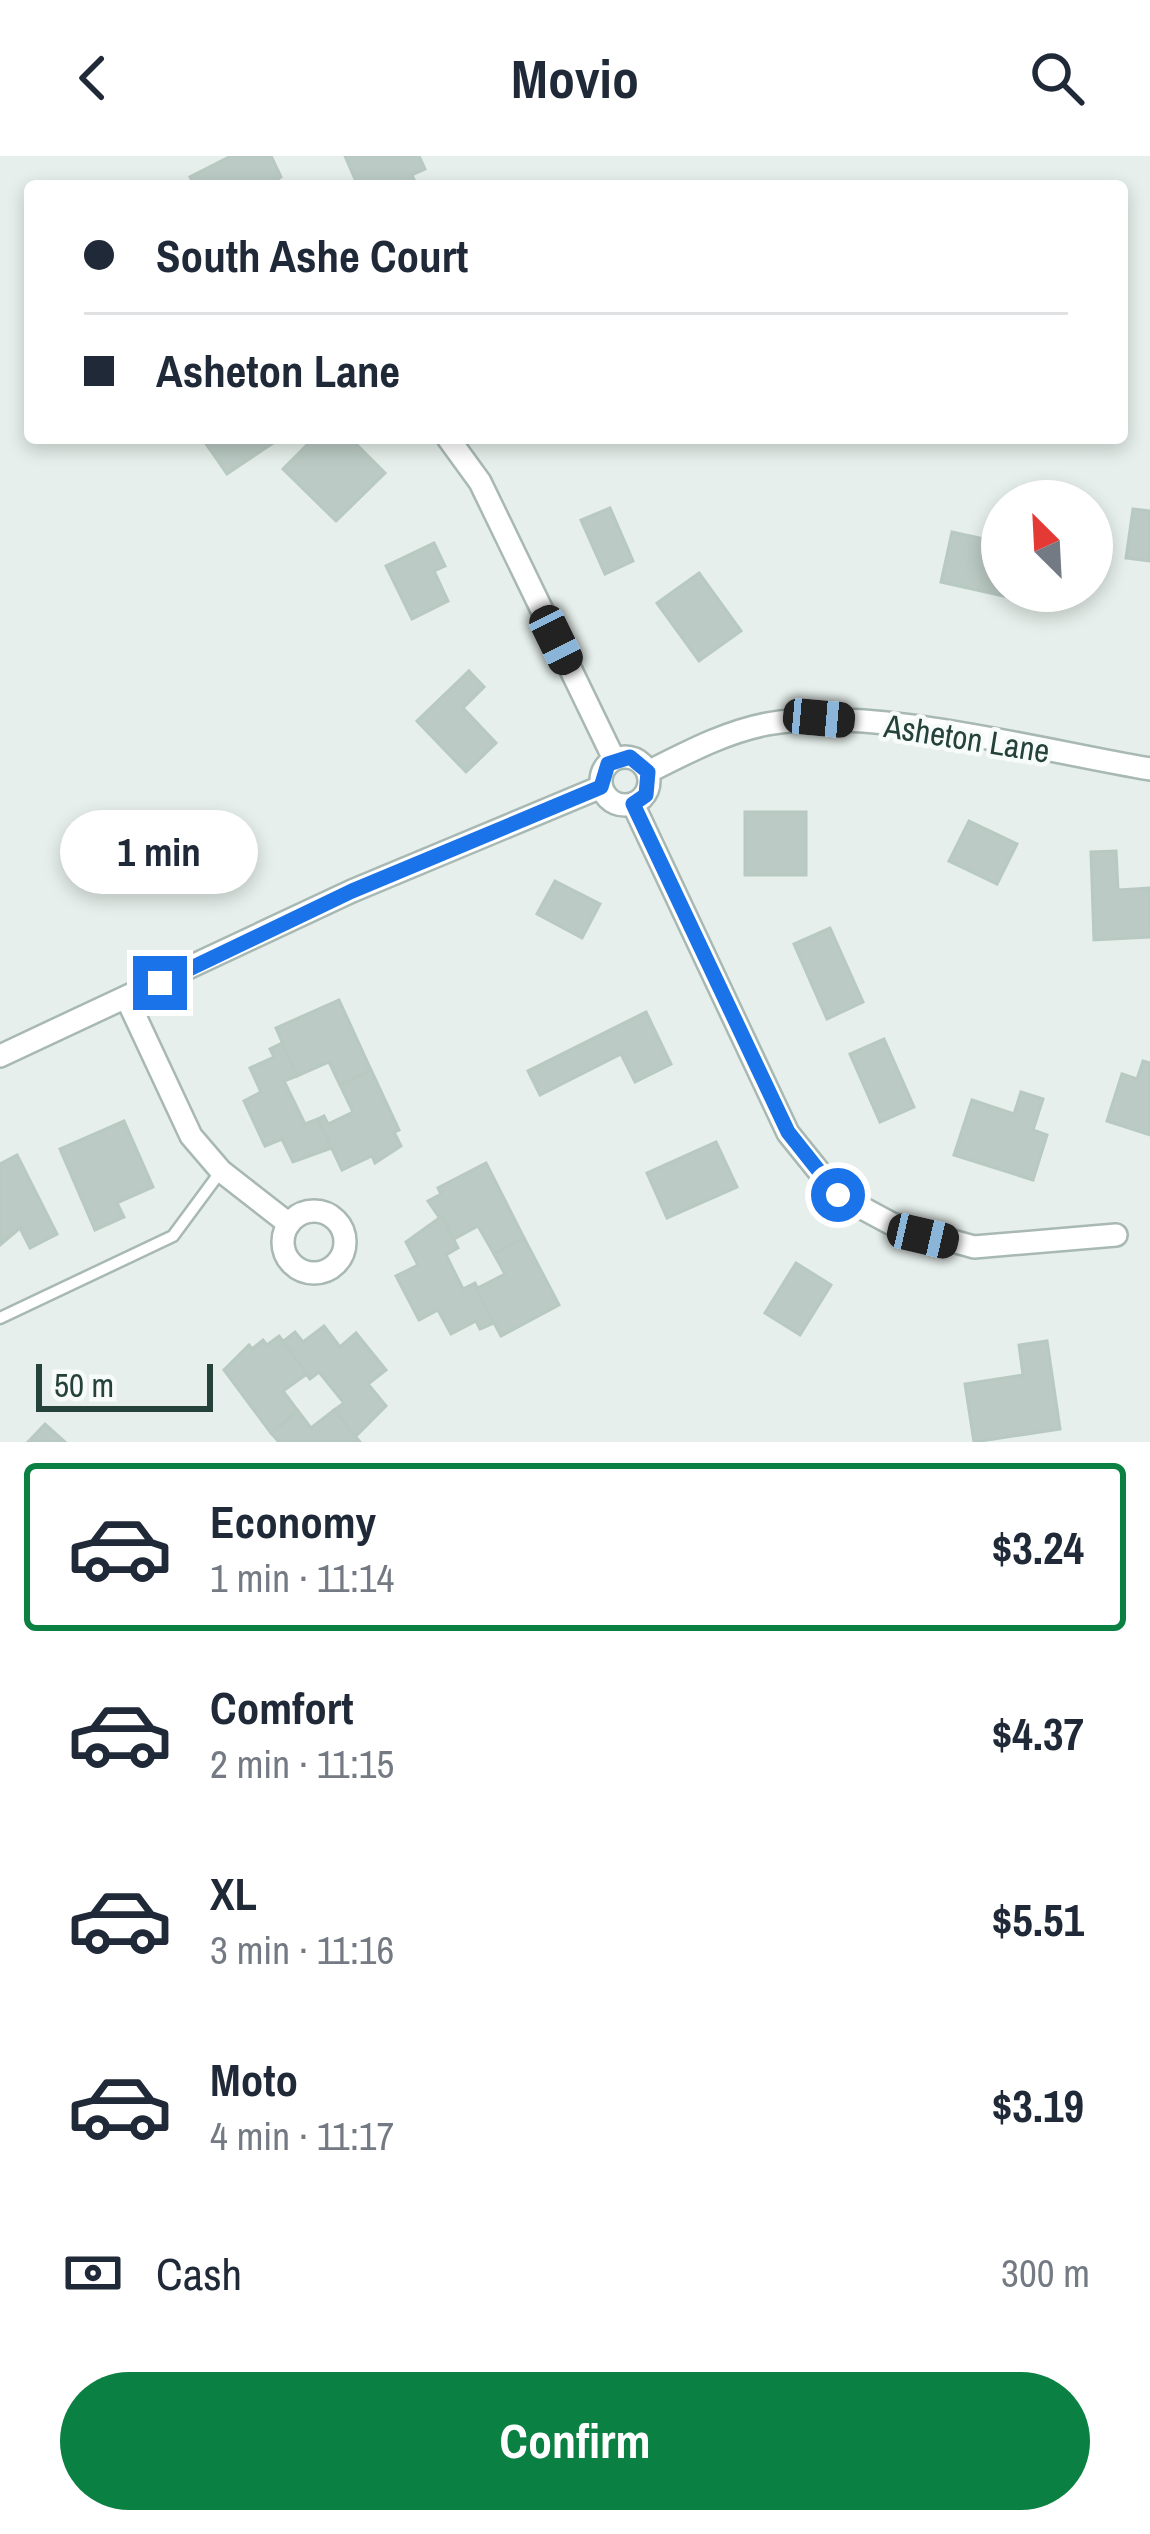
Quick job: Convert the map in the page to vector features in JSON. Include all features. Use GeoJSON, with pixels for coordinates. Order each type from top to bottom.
{"type":"FeatureCollection","features":[{"type":"Feature","properties":{"kind":"street"},"geometry":{"type":"LineString","coordinates":[[452,444],[480,482],[614,759]]}},
{"type":"Feature","properties":{"kind":"street","name":"Asheton Lane"},"geometry":{"type":"LineString","coordinates":[[648,772],[706,743],[764,725],[819,718],[1150,769]]}},
{"type":"Feature","properties":{"kind":"street"},"geometry":{"type":"LineString","coordinates":[[614,759],[637,760],[648,772],[646,795],[633,804],[617,804],[601,787],[603,771],[614,759]]}},
{"type":"Feature","properties":{"kind":"street"},"geometry":{"type":"LineString","coordinates":[[0,1056],[352,891],[601,787]]}},
{"type":"Feature","properties":{"kind":"street"},"geometry":{"type":"LineString","coordinates":[[633,804],[788,1132],[838,1195],[892,1224],[974,1247],[1116,1235]]}},
{"type":"Feature","properties":{"kind":"street"},"geometry":{"type":"LineString","coordinates":[[127,999],[176,1112],[221,1171],[289,1224]]}},
{"type":"Feature","properties":{"kind":"lane"},"geometry":{"type":"LineString","coordinates":[[0,1318],[172,1236],[221,1171]]}},
{"type":"Feature","properties":{"kind":"building"},"geometry":{"type":"Polygon","coordinates":[[[231,156],[271,156],[281,177],[192,180],[231,156]]]}},
{"type":"Feature","properties":{"kind":"building"},"geometry":{"type":"Polygon","coordinates":[[[345,156],[419,156],[425,169],[412,175],[414,180],[355,180],[345,156]]]}},
{"type":"Feature","properties":{"kind":"building"},"geometry":{"type":"Polygon","coordinates":[[[206,444],[272,444],[227,474],[206,444]]]}},
{"type":"Feature","properties":{"kind":"building"},"geometry":{"type":"Polygon","coordinates":[[[308,444],[356,444],[385,473],[336,521],[283,469],[308,444]]]}},
{"type":"Feature","properties":{"kind":"building"},"geometry":{"type":"Polygon","coordinates":[[[610,508],[633,561],[605,574],[581,520],[610,508]]]}},
{"type":"Feature","properties":{"kind":"building"},"geometry":{"type":"Polygon","coordinates":[[[1133,509],[1150,511],[1150,561],[1126,558],[1133,509]]]}},
{"type":"Feature","properties":{"kind":"building"},"geometry":{"type":"Polygon","coordinates":[[[952,532],[981,538],[981,591],[941,582],[952,532]]]}},
{"type":"Feature","properties":{"kind":"building"},"geometry":{"type":"Polygon","coordinates":[[[434,543],[445,566],[434,571],[448,601],[412,619],[386,566],[434,543]]]}},
{"type":"Feature","properties":{"kind":"building"},"geometry":{"type":"Polygon","coordinates":[[[699,573],[741,631],[699,661],[657,603],[699,573]]]}},
{"type":"Feature","properties":{"kind":"building"},"geometry":{"type":"Polygon","coordinates":[[[469,671],[484,687],[463,708],[496,743],[466,772],[417,721],[469,671]]]}},
{"type":"Feature","properties":{"kind":"building"},"geometry":{"type":"Polygon","coordinates":[[[745,812],[806,812],[806,875],[745,875],[745,812]]]}},
{"type":"Feature","properties":{"kind":"building"},"geometry":{"type":"Polygon","coordinates":[[[969,821],[1017,844],[997,884],[949,861],[969,821]]]}},
{"type":"Feature","properties":{"kind":"building"},"geometry":{"type":"Polygon","coordinates":[[[1116,851],[1118,890],[1150,888],[1150,937],[1094,940],[1091,852],[1116,851]]]}},
{"type":"Feature","properties":{"kind":"building"},"geometry":{"type":"Polygon","coordinates":[[[555,881],[600,904],[582,938],[537,914],[555,881]]]}},
{"type":"Feature","properties":{"kind":"building"},"geometry":{"type":"Polygon","coordinates":[[[830,928],[863,1002],[827,1019],[794,944],[830,928]]]}},
{"type":"Feature","properties":{"kind":"building"},"geometry":{"type":"Polygon","coordinates":[[[339,1000],[371,1070],[340,1085],[329,1062],[297,1076],[276,1028],[339,1000]]]}},
{"type":"Feature","properties":{"kind":"building"},"geometry":{"type":"Polygon","coordinates":[[[646,1012],[671,1064],[635,1082],[621,1054],[540,1095],[528,1071],[646,1012]]]}},
{"type":"Feature","properties":{"kind":"building"},"geometry":{"type":"Polygon","coordinates":[[[884,1039],[914,1107],[880,1122],[850,1054],[884,1039]]]}},
{"type":"Feature","properties":{"kind":"building"},"geometry":{"type":"Polygon","coordinates":[[[282,1043],[297,1076],[284,1081],[305,1124],[318,1119],[332,1148],[293,1162],[282,1139],[265,1146],[244,1101],[261,1092],[250,1068],[274,1057],[270,1049],[282,1043]]]}},
{"type":"Feature","properties":{"kind":"building"},"geometry":{"type":"Polygon","coordinates":[[[1143,1061],[1150,1063],[1150,1135],[1107,1121],[1122,1074],[1137,1079],[1143,1061]]]}},
{"type":"Feature","properties":{"kind":"building"},"geometry":{"type":"Polygon","coordinates":[[[371,1070],[399,1130],[394,1132],[401,1146],[375,1163],[372,1156],[342,1170],[318,1119],[324,1116],[328,1124],[353,1112],[340,1085],[371,1070]]]}},
{"type":"Feature","properties":{"kind":"building"},"geometry":{"type":"Polygon","coordinates":[[[1021,1092],[1043,1099],[1033,1130],[1047,1135],[1033,1180],[954,1155],[972,1100],[1014,1114],[1021,1092]]]}},
{"type":"Feature","properties":{"kind":"building"},"geometry":{"type":"Polygon","coordinates":[[[124,1121],[153,1187],[117,1203],[124,1217],[95,1230],[60,1149],[124,1121]]]}},
{"type":"Feature","properties":{"kind":"building"},"geometry":{"type":"Polygon","coordinates":[[[716,1142],[737,1187],[667,1218],[647,1173],[716,1142]]]}},
{"type":"Feature","properties":{"kind":"building"},"geometry":{"type":"Polygon","coordinates":[[[17,1155],[57,1234],[30,1248],[20,1228],[0,1245],[0,1164],[17,1155]]]}},
{"type":"Feature","properties":{"kind":"building"},"geometry":{"type":"Polygon","coordinates":[[[486,1163],[524,1238],[494,1254],[478,1226],[454,1239],[428,1201],[441,1194],[438,1188],[486,1163]]]}},
{"type":"Feature","properties":{"kind":"building"},"geometry":{"type":"Polygon","coordinates":[[[442,1216],[458,1248],[446,1255],[463,1289],[475,1283],[494,1323],[480,1329],[476,1321],[451,1334],[438,1310],[419,1320],[396,1276],[418,1265],[406,1242],[442,1216]]]}},
{"type":"Feature","properties":{"kind":"building"},"geometry":{"type":"Polygon","coordinates":[[[524,1238],[559,1305],[501,1336],[476,1289],[505,1274],[494,1254],[524,1238]]]}},
{"type":"Feature","properties":{"kind":"building"},"geometry":{"type":"Polygon","coordinates":[[[796,1263],[831,1285],[800,1335],[765,1313],[796,1263]]]}},
{"type":"Feature","properties":{"kind":"building"},"geometry":{"type":"Polygon","coordinates":[[[324,1326],[340,1347],[356,1333],[386,1370],[368,1384],[386,1406],[355,1437],[334,1410],[344,1403],[319,1372],[310,1379],[281,1343],[295,1332],[303,1342],[324,1326]]]}},
{"type":"Feature","properties":{"kind":"building"},"geometry":{"type":"Polygon","coordinates":[[[279,1336],[307,1374],[283,1391],[298,1411],[271,1433],[224,1370],[249,1345],[252,1349],[263,1340],[267,1345],[279,1336]]]}},
{"type":"Feature","properties":{"kind":"building"},"geometry":{"type":"Polygon","coordinates":[[[1047,1341],[1060,1429],[974,1442],[965,1384],[1023,1375],[1019,1345],[1047,1341]]]}},
{"type":"Feature","properties":{"kind":"building"},"geometry":{"type":"Polygon","coordinates":[[[334,1410],[360,1442],[279,1442],[271,1433],[298,1411],[311,1428],[334,1410]]]}},
{"type":"Feature","properties":{"kind":"building"},"geometry":{"type":"Polygon","coordinates":[[[45,1424],[65,1442],[28,1442],[45,1424]]]}},
{"type":"Feature","properties":{"kind":"route"},"geometry":{"type":"LineString","coordinates":[[160,983],[352,891],[601,787],[608,764],[630,757],[644,765],[650,779],[646,795],[633,804],[690,932],[788,1132],[819,1177],[838,1195]]}}]}
